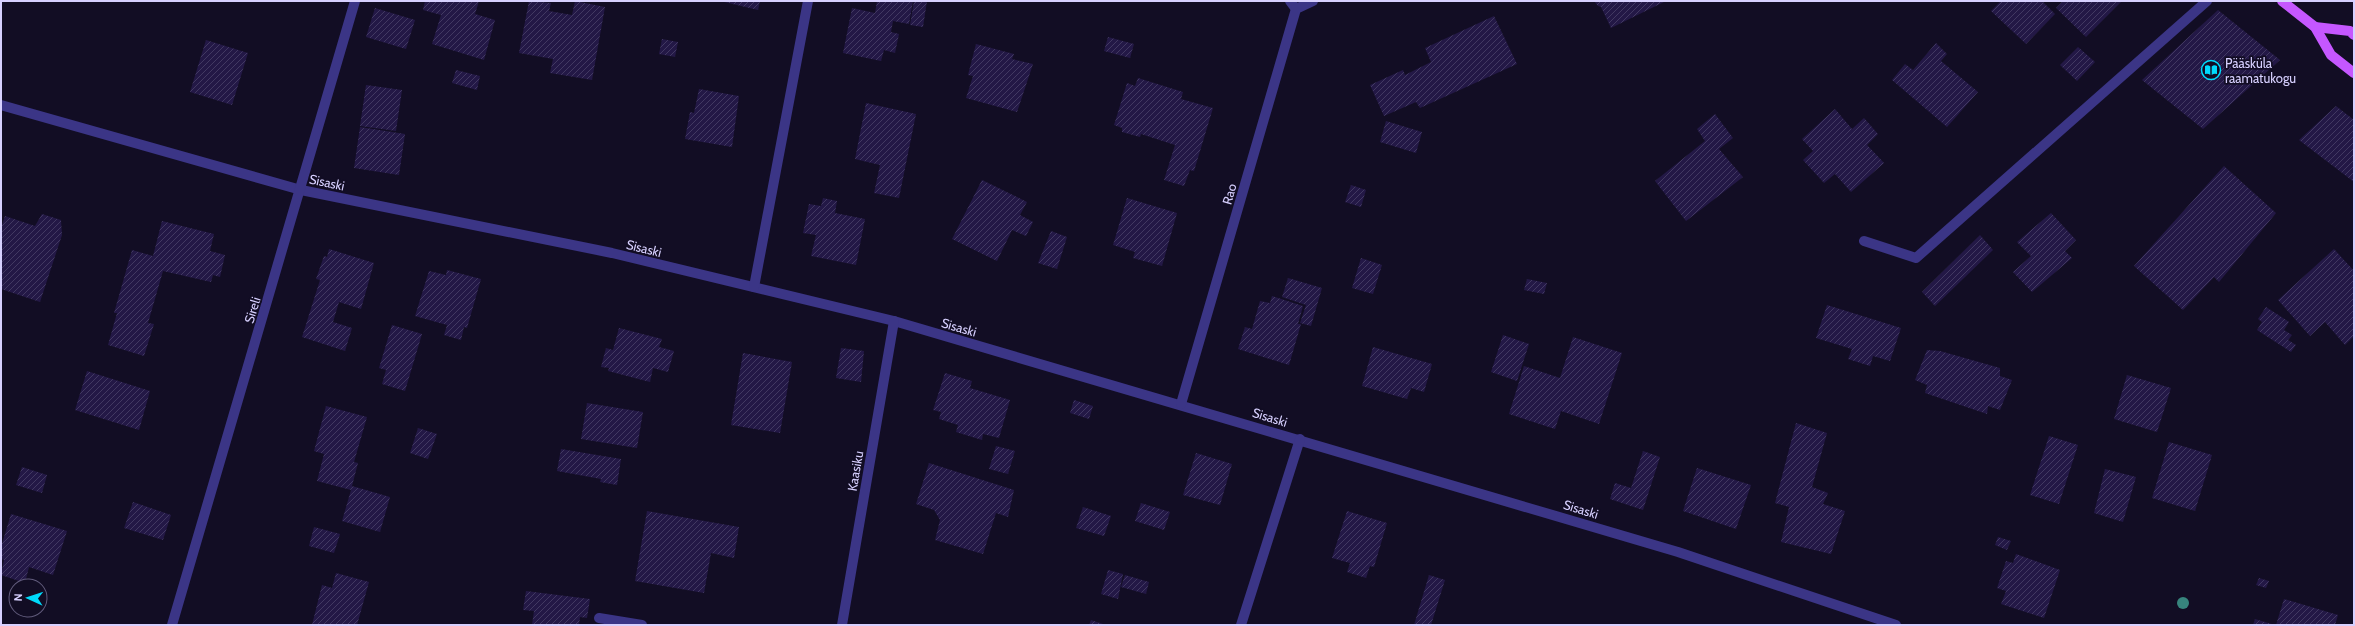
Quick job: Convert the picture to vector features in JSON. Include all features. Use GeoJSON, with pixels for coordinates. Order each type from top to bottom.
{"type":"FeatureCollection","features":[{"type":"Feature","properties":{"kind":"main road"},"geometry":{"type":"LineString","coordinates":[[2282,1],[2315,27],[2331,55],[2354,73]]}},
{"type":"Feature","properties":{"kind":"main road"},"geometry":{"type":"LineString","coordinates":[[2315,27],[2350,32],[2354,34]]}},
{"type":"Feature","properties":{"kind":"street","name":"Sireli"},"geometry":{"type":"LineString","coordinates":[[172,625],[301,190],[355,1]]}},
{"type":"Feature","properties":{"kind":"street"},"geometry":{"type":"LineString","coordinates":[[754,287],[808,1]]}},
{"type":"Feature","properties":{"kind":"street","name":"Rao"},"geometry":{"type":"LineString","coordinates":[[1181,404],[1293,5],[1313,1]]}},
{"type":"Feature","properties":{"kind":"street"},"geometry":{"type":"LineString","coordinates":[[1864,241],[1916,258],[2207,1]]}},
{"type":"Feature","properties":{"kind":"street","name":"Sisaski"},"geometry":{"type":"LineString","coordinates":[[1,105],[301,190],[612,253],[894,321],[1300,439],[1678,552],[1896,625]]}},
{"type":"Feature","properties":{"kind":"street","name":"Kaasiku"},"geometry":{"type":"LineString","coordinates":[[842,625],[894,321]]}},
{"type":"Feature","properties":{"kind":"street"},"geometry":{"type":"LineString","coordinates":[[1241,625],[1300,439]]}},
{"type":"Feature","properties":{"kind":"street"},"geometry":{"type":"LineString","coordinates":[[599,618],[642,625]]}},
{"type":"Feature","properties":{"kind":"building"},"geometry":{"type":"Polygon","coordinates":[[[425,1],[479,1],[475,14],[495,20],[484,60],[432,44],[441,15],[423,10],[425,1]]]}},
{"type":"Feature","properties":{"kind":"building"},"geometry":{"type":"Polygon","coordinates":[[[529,1],[551,3],[549,11],[572,15],[575,1],[605,7],[592,80],[550,73],[553,59],[519,53],[529,1]]]}},
{"type":"Feature","properties":{"kind":"building"},"geometry":{"type":"Polygon","coordinates":[[[720,1],[760,1],[758,10],[720,1]]]}},
{"type":"Feature","properties":{"kind":"building"},"geometry":{"type":"Polygon","coordinates":[[[877,1],[913,1],[909,24],[893,21],[891,32],[899,34],[895,53],[884,50],[881,61],[843,53],[852,8],[875,13],[877,1]]]}},
{"type":"Feature","properties":{"kind":"building"},"geometry":{"type":"Polygon","coordinates":[[[914,1],[927,1],[923,27],[910,25],[914,1]]]}},
{"type":"Feature","properties":{"kind":"building"},"geometry":{"type":"Polygon","coordinates":[[[1594,1],[1666,1],[1611,28],[1601,7],[1594,1]]]}},
{"type":"Feature","properties":{"kind":"building"},"geometry":{"type":"Polygon","coordinates":[[[2001,1],[2042,1],[2055,14],[2026,44],[1991,11],[2001,1]]]}},
{"type":"Feature","properties":{"kind":"building"},"geometry":{"type":"Polygon","coordinates":[[[2063,1],[2122,1],[2086,37],[2056,8],[2063,1]]]}},
{"type":"Feature","properties":{"kind":"building"},"geometry":{"type":"Polygon","coordinates":[[[375,8],[415,20],[406,49],[366,37],[375,8]]]}},
{"type":"Feature","properties":{"kind":"building","name":"Pääsküla raamatukogu"},"geometry":{"type":"Polygon","coordinates":[[[2218,10],[2280,60],[2203,129],[2142,80],[2218,10]]]}},
{"type":"Feature","properties":{"kind":"building"},"geometry":{"type":"Polygon","coordinates":[[[1494,16],[1517,64],[1420,108],[1416,102],[1384,116],[1370,85],[1403,70],[1405,75],[1431,62],[1425,48],[1494,16]]]}},
{"type":"Feature","properties":{"kind":"building"},"geometry":{"type":"Polygon","coordinates":[[[1108,37],[1134,44],[1130,58],[1104,51],[1108,37]]]}},
{"type":"Feature","properties":{"kind":"building"},"geometry":{"type":"Polygon","coordinates":[[[662,39],[678,42],[675,57],[659,54],[662,39]]]}},
{"type":"Feature","properties":{"kind":"building"},"geometry":{"type":"Polygon","coordinates":[[[206,40],[248,53],[232,105],[190,92],[206,40]]]}},
{"type":"Feature","properties":{"kind":"building"},"geometry":{"type":"Polygon","coordinates":[[[1936,43],[1947,54],[1941,61],[1978,92],[1947,127],[1892,80],[1905,64],[1913,70],[1936,43]]]}},
{"type":"Feature","properties":{"kind":"building"},"geometry":{"type":"Polygon","coordinates":[[[976,44],[1014,54],[1012,59],[1033,64],[1017,112],[966,98],[973,76],[968,75],[976,44]]]}},
{"type":"Feature","properties":{"kind":"building"},"geometry":{"type":"Polygon","coordinates":[[[2078,47],[2095,62],[2077,81],[2060,65],[2078,47]]]}},
{"type":"Feature","properties":{"kind":"building"},"geometry":{"type":"Polygon","coordinates":[[[456,70],[480,76],[477,90],[452,83],[456,70]]]}},
{"type":"Feature","properties":{"kind":"building"},"geometry":{"type":"Polygon","coordinates":[[[1138,78],[1183,92],[1181,99],[1213,108],[1194,171],[1190,170],[1184,186],[1164,180],[1175,145],[1141,134],[1140,137],[1122,132],[1122,128],[1114,125],[1127,83],[1135,86],[1138,78]]]}},
{"type":"Feature","properties":{"kind":"building"},"geometry":{"type":"Polygon","coordinates":[[[366,85],[402,90],[396,131],[360,126],[366,85]]]}},
{"type":"Feature","properties":{"kind":"building"},"geometry":{"type":"Polygon","coordinates":[[[699,89],[739,96],[732,147],[685,139],[690,112],[694,113],[699,89]]]}},
{"type":"Feature","properties":{"kind":"building"},"geometry":{"type":"Polygon","coordinates":[[[866,103],[916,114],[899,198],[874,193],[880,165],[855,159],[866,103]]]}},
{"type":"Feature","properties":{"kind":"building"},"geometry":{"type":"Polygon","coordinates":[[[2336,106],[2354,120],[2354,182],[2299,140],[2336,106]]]}},
{"type":"Feature","properties":{"kind":"building"},"geometry":{"type":"Polygon","coordinates":[[[1835,109],[1852,129],[1864,118],[1878,134],[1867,145],[1884,163],[1851,192],[1835,174],[1824,183],[1803,160],[1813,151],[1802,139],[1835,109]]]}},
{"type":"Feature","properties":{"kind":"building"},"geometry":{"type":"Polygon","coordinates":[[[1715,114],[1733,138],[1719,149],[1743,177],[1686,221],[1655,181],[1705,141],[1697,129],[1715,114]]]}},
{"type":"Feature","properties":{"kind":"building"},"geometry":{"type":"Polygon","coordinates":[[[1386,121],[1422,132],[1416,153],[1380,142],[1386,121]]]}},
{"type":"Feature","properties":{"kind":"building"},"geometry":{"type":"Polygon","coordinates":[[[360,127],[405,134],[399,175],[354,168],[360,127]]]}},
{"type":"Feature","properties":{"kind":"building"},"geometry":{"type":"Polygon","coordinates":[[[2224,166],[2276,213],[2219,282],[2214,277],[2183,310],[2134,266],[2224,166]]]}},
{"type":"Feature","properties":{"kind":"building"},"geometry":{"type":"Polygon","coordinates":[[[982,180],[1027,202],[1020,215],[1033,222],[1026,236],[1012,230],[997,261],[952,239],[982,180]]]}},
{"type":"Feature","properties":{"kind":"building"},"geometry":{"type":"Polygon","coordinates":[[[1351,185],[1366,190],[1361,207],[1345,202],[1351,185]]]}},
{"type":"Feature","properties":{"kind":"building"},"geometry":{"type":"Polygon","coordinates":[[[823,198],[837,201],[835,213],[865,219],[856,265],[811,256],[816,235],[803,233],[809,204],[821,206],[823,198]]]}},
{"type":"Feature","properties":{"kind":"building"},"geometry":{"type":"Polygon","coordinates":[[[1127,198],[1177,213],[1162,266],[1133,258],[1135,252],[1113,245],[1127,198]]]}},
{"type":"Feature","properties":{"kind":"building"},"geometry":{"type":"Polygon","coordinates":[[[2051,213],[2076,240],[2065,251],[2072,258],[2032,292],[2013,272],[2031,256],[2017,242],[2051,213]]]}},
{"type":"Feature","properties":{"kind":"building"},"geometry":{"type":"Polygon","coordinates":[[[42,214],[61,220],[62,235],[40,302],[1,289],[1,228],[5,216],[35,226],[42,214]]]}},
{"type":"Feature","properties":{"kind":"building"},"geometry":{"type":"Polygon","coordinates":[[[162,221],[214,234],[210,251],[225,255],[220,277],[213,275],[211,282],[163,271],[148,323],[154,324],[144,356],[108,345],[117,313],[114,313],[132,250],[153,256],[162,221]]]}},
{"type":"Feature","properties":{"kind":"building"},"geometry":{"type":"Polygon","coordinates":[[[1051,231],[1067,237],[1057,269],[1038,263],[1051,231]]]}},
{"type":"Feature","properties":{"kind":"building"},"geometry":{"type":"Polygon","coordinates":[[[1980,235],[1993,250],[1935,306],[1922,292],[1980,235]]]}},
{"type":"Feature","properties":{"kind":"building"},"geometry":{"type":"Polygon","coordinates":[[[329,249],[374,263],[361,309],[339,302],[333,322],[352,328],[345,351],[302,337],[320,280],[316,279],[324,256],[327,257],[329,249]]]}},
{"type":"Feature","properties":{"kind":"building"},"geometry":{"type":"Polygon","coordinates":[[[2334,249],[2354,271],[2354,336],[2345,345],[2325,322],[2310,336],[2278,300],[2334,249]]]}},
{"type":"Feature","properties":{"kind":"building"},"geometry":{"type":"Polygon","coordinates":[[[1361,258],[1382,265],[1373,294],[1352,288],[1361,258]]]}},
{"type":"Feature","properties":{"kind":"building"},"geometry":{"type":"Polygon","coordinates":[[[447,270],[481,279],[467,328],[464,327],[461,340],[444,335],[447,325],[415,316],[429,271],[446,275],[447,270]]]}},
{"type":"Feature","properties":{"kind":"building"},"geometry":{"type":"Polygon","coordinates":[[[1288,278],[1322,288],[1311,326],[1300,323],[1306,305],[1282,297],[1288,278]]]}},
{"type":"Feature","properties":{"kind":"building"},"geometry":{"type":"Polygon","coordinates":[[[1527,279],[1547,283],[1544,294],[1524,290],[1527,279]]]}},
{"type":"Feature","properties":{"kind":"building"},"geometry":{"type":"Polygon","coordinates":[[[1272,296],[1303,306],[1298,324],[1301,324],[1289,365],[1238,349],[1245,327],[1252,329],[1260,301],[1270,303],[1272,296]]]}},
{"type":"Feature","properties":{"kind":"building"},"geometry":{"type":"Polygon","coordinates":[[[1827,305],[1901,328],[1890,361],[1873,356],[1870,366],[1848,359],[1852,349],[1816,338],[1827,305]]]}},
{"type":"Feature","properties":{"kind":"building"},"geometry":{"type":"Polygon","coordinates":[[[2266,307],[2289,322],[2284,330],[2292,335],[2288,340],[2296,345],[2291,352],[2257,330],[2262,322],[2258,319],[2266,307]]]}},
{"type":"Feature","properties":{"kind":"building"},"geometry":{"type":"Polygon","coordinates":[[[392,325],[422,334],[405,391],[382,384],[386,370],[379,368],[392,325]]]}},
{"type":"Feature","properties":{"kind":"building"},"geometry":{"type":"Polygon","coordinates":[[[619,328],[662,339],[659,347],[674,351],[668,372],[653,368],[650,382],[608,371],[609,368],[601,367],[606,348],[613,350],[619,328]]]}},
{"type":"Feature","properties":{"kind":"building"},"geometry":{"type":"Polygon","coordinates":[[[1503,335],[1529,344],[1517,381],[1491,372],[1503,335]]]}},
{"type":"Feature","properties":{"kind":"building"},"geometry":{"type":"Polygon","coordinates":[[[1573,337],[1622,353],[1599,424],[1561,411],[1555,429],[1509,414],[1524,366],[1560,378],[1573,337]]]}},
{"type":"Feature","properties":{"kind":"building"},"geometry":{"type":"Polygon","coordinates":[[[1373,347],[1432,364],[1424,392],[1411,388],[1407,399],[1362,386],[1373,347]]]}},
{"type":"Feature","properties":{"kind":"building"},"geometry":{"type":"Polygon","coordinates":[[[841,348],[864,351],[861,382],[836,378],[841,348]]]}},
{"type":"Feature","properties":{"kind":"building"},"geometry":{"type":"Polygon","coordinates":[[[1927,350],[1940,351],[2000,368],[2000,376],[2012,380],[2000,410],[1988,406],[1987,414],[1925,393],[1927,385],[1915,380],[1927,350]]]}},
{"type":"Feature","properties":{"kind":"building"},"geometry":{"type":"Polygon","coordinates":[[[743,353],[792,362],[780,433],[731,425],[743,353]]]}},
{"type":"Feature","properties":{"kind":"building"},"geometry":{"type":"Polygon","coordinates":[[[87,371],[150,391],[139,430],[75,410],[87,371]]]}},
{"type":"Feature","properties":{"kind":"building"},"geometry":{"type":"Polygon","coordinates":[[[945,373],[972,381],[970,388],[1010,400],[999,438],[983,434],[982,440],[956,432],[958,425],[939,419],[941,412],[933,410],[945,373]]]}},
{"type":"Feature","properties":{"kind":"building"},"geometry":{"type":"Polygon","coordinates":[[[2127,375],[2171,388],[2157,432],[2114,419],[2127,375]]]}},
{"type":"Feature","properties":{"kind":"building"},"geometry":{"type":"Polygon","coordinates":[[[1074,400],[1093,406],[1089,419],[1070,413],[1074,400]]]}},
{"type":"Feature","properties":{"kind":"building"},"geometry":{"type":"Polygon","coordinates":[[[587,403],[643,412],[637,448],[581,439],[587,403]]]}},
{"type":"Feature","properties":{"kind":"building"},"geometry":{"type":"Polygon","coordinates":[[[326,406],[367,417],[354,462],[358,463],[352,486],[390,497],[380,532],[342,521],[351,490],[317,481],[324,454],[314,451],[326,406]]]}},
{"type":"Feature","properties":{"kind":"building"},"geometry":{"type":"Polygon","coordinates":[[[1796,423],[1827,433],[1812,487],[1828,493],[1823,504],[1845,511],[1831,554],[1781,542],[1789,507],[1775,503],[1796,423]]]}},
{"type":"Feature","properties":{"kind":"building"},"geometry":{"type":"Polygon","coordinates":[[[418,428],[437,434],[428,459],[410,453],[418,428]]]}},
{"type":"Feature","properties":{"kind":"building"},"geometry":{"type":"Polygon","coordinates":[[[2049,436],[2078,445],[2059,504],[2030,495],[2049,436]]]}},
{"type":"Feature","properties":{"kind":"building"},"geometry":{"type":"Polygon","coordinates":[[[2169,442],[2212,455],[2195,511],[2152,498],[2169,442]]]}},
{"type":"Feature","properties":{"kind":"building"},"geometry":{"type":"Polygon","coordinates":[[[996,446],[1015,451],[1008,474],[989,469],[996,446]]]}},
{"type":"Feature","properties":{"kind":"building"},"geometry":{"type":"Polygon","coordinates":[[[561,449],[621,459],[617,485],[600,482],[601,479],[557,471],[561,449]]]}},
{"type":"Feature","properties":{"kind":"building"},"geometry":{"type":"Polygon","coordinates":[[[1643,451],[1660,457],[1643,510],[1610,499],[1615,483],[1631,488],[1643,451]]]}},
{"type":"Feature","properties":{"kind":"building"},"geometry":{"type":"Polygon","coordinates":[[[1196,453],[1232,464],[1220,505],[1183,495],[1196,453]]]}},
{"type":"Feature","properties":{"kind":"building"},"geometry":{"type":"Polygon","coordinates":[[[929,463],[1014,490],[1008,517],[996,513],[983,554],[935,540],[940,520],[934,510],[916,504],[929,463]]]}},
{"type":"Feature","properties":{"kind":"building"},"geometry":{"type":"Polygon","coordinates":[[[22,467],[47,475],[42,493],[16,485],[22,467]]]}},
{"type":"Feature","properties":{"kind":"building"},"geometry":{"type":"Polygon","coordinates":[[[1697,468],[1751,485],[1736,529],[1683,511],[1697,468]]]}},
{"type":"Feature","properties":{"kind":"building"},"geometry":{"type":"Polygon","coordinates":[[[2105,469],[2136,477],[2123,522],[2094,513],[2105,469]]]}},
{"type":"Feature","properties":{"kind":"building"},"geometry":{"type":"Polygon","coordinates":[[[133,502],[171,515],[163,540],[124,528],[133,502]]]}},
{"type":"Feature","properties":{"kind":"building"},"geometry":{"type":"Polygon","coordinates":[[[1141,503],[1170,512],[1164,530],[1135,521],[1141,503]]]}},
{"type":"Feature","properties":{"kind":"building"},"geometry":{"type":"Polygon","coordinates":[[[1083,507],[1111,516],[1104,536],[1076,528],[1083,507]]]}},
{"type":"Feature","properties":{"kind":"building"},"geometry":{"type":"Polygon","coordinates":[[[647,511],[739,527],[734,558],[711,553],[704,593],[635,581],[647,511]]]}},
{"type":"Feature","properties":{"kind":"building"},"geometry":{"type":"Polygon","coordinates":[[[1347,511],[1387,523],[1374,567],[1370,566],[1366,578],[1347,572],[1350,563],[1332,558],[1347,511]]]}},
{"type":"Feature","properties":{"kind":"building"},"geometry":{"type":"Polygon","coordinates":[[[11,514],[67,531],[53,575],[29,567],[26,578],[10,578],[1,575],[4,560],[1,559],[1,547],[11,514]]]}},
{"type":"Feature","properties":{"kind":"building"},"geometry":{"type":"Polygon","coordinates":[[[314,527],[340,534],[334,553],[309,546],[314,527]]]}},
{"type":"Feature","properties":{"kind":"building"},"geometry":{"type":"Polygon","coordinates":[[[1998,537],[2011,541],[2007,550],[1995,545],[1998,537]]]}},
{"type":"Feature","properties":{"kind":"building"},"geometry":{"type":"Polygon","coordinates":[[[2016,554],[2060,570],[2044,618],[2001,604],[2006,591],[1997,588],[2006,561],[2013,563],[2016,554]]]}},
{"type":"Feature","properties":{"kind":"building"},"geometry":{"type":"Polygon","coordinates":[[[1108,570],[1123,574],[1118,599],[1101,594],[1108,570]]]}},
{"type":"Feature","properties":{"kind":"building"},"geometry":{"type":"Polygon","coordinates":[[[336,573],[369,582],[357,625],[312,625],[322,585],[332,588],[336,573]]]}},
{"type":"Feature","properties":{"kind":"building"},"geometry":{"type":"Polygon","coordinates":[[[1125,575],[1149,582],[1146,594],[1121,587],[1125,575]]]}},
{"type":"Feature","properties":{"kind":"building"},"geometry":{"type":"Polygon","coordinates":[[[1429,575],[1445,580],[1431,625],[1414,625],[1429,575]]]}},
{"type":"Feature","properties":{"kind":"building"},"geometry":{"type":"Polygon","coordinates":[[[2259,578],[2269,581],[2266,588],[2256,585],[2259,578]]]}},
{"type":"Feature","properties":{"kind":"building"},"geometry":{"type":"Polygon","coordinates":[[[526,591],[590,599],[587,618],[580,617],[579,625],[532,625],[534,611],[523,610],[526,591]]]}},
{"type":"Feature","properties":{"kind":"building"},"geometry":{"type":"Polygon","coordinates":[[[2284,599],[2338,615],[2335,625],[2276,625],[2284,599]]]}},
{"type":"Feature","properties":{"kind":"building"},"geometry":{"type":"Polygon","coordinates":[[[2255,619],[2275,625],[2253,625],[2255,619]]]}},
{"type":"Feature","properties":{"kind":"building"},"geometry":{"type":"Polygon","coordinates":[[[1091,620],[1106,625],[1089,625],[1091,620]]]}},
{"type":"Feature","properties":{"kind":"place","name":"Pääsküla raamatukogu"},"geometry":{"type":"Point","coordinates":[2211,70]}}]}
